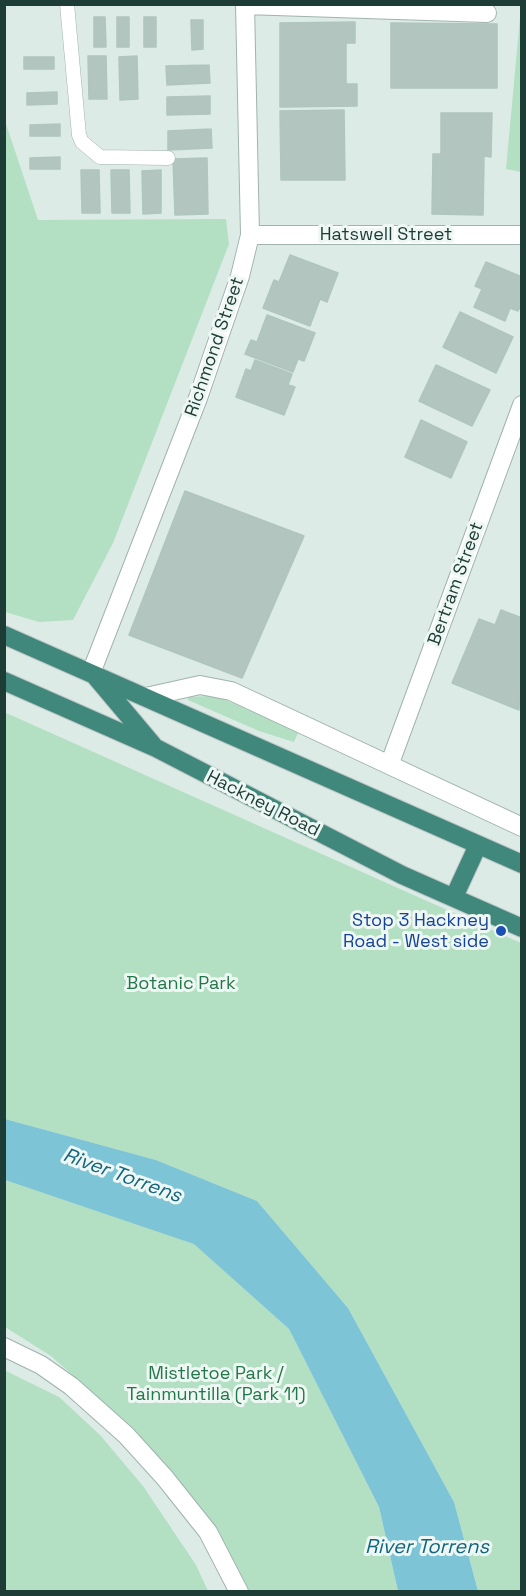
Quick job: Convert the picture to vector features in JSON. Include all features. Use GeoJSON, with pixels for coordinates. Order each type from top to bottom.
{"type":"FeatureCollection","features":[{"type":"Feature","properties":{"kind":"highway"},"geometry":{"type":"LineString","coordinates":[[4,635],[522,864]]}},
{"type":"Feature","properties":{"kind":"highway"},"geometry":{"type":"LineString","coordinates":[[92,673],[156,748]]}},
{"type":"Feature","properties":{"kind":"highway","name":"Hackney Road"},"geometry":{"type":"LineString","coordinates":[[4,681],[156,748],[402,875],[522,928]]}},
{"type":"Feature","properties":{"kind":"highway"},"geometry":{"type":"LineString","coordinates":[[454,897],[478,845]]}},
{"type":"Feature","properties":{"kind":"street"},"geometry":{"type":"LineString","coordinates":[[245,5],[388,7],[487,13]]}},
{"type":"Feature","properties":{"kind":"street","name":"Richmond Street"},"geometry":{"type":"LineString","coordinates":[[92,673],[198,398],[240,276],[250,235],[245,5]]}},
{"type":"Feature","properties":{"kind":"street","name":"Hatswell Street"},"geometry":{"type":"LineString","coordinates":[[250,235],[522,235]]}},
{"type":"Feature","properties":{"kind":"street","name":"Bertram Street"},"geometry":{"type":"LineString","coordinates":[[390,763],[522,405]]}},
{"type":"Feature","properties":{"kind":"street"},"geometry":{"type":"LineString","coordinates":[[146,697],[200,685],[231,691],[390,763],[522,827]]}},
{"type":"Feature","properties":{"kind":"street"},"geometry":{"type":"LineString","coordinates":[[4,1347],[41,1365],[71,1386],[126,1435],[165,1478],[208,1532],[239,1592]]}},
{"type":"Feature","properties":{"kind":"lane"},"geometry":{"type":"LineString","coordinates":[[67,4],[79,135],[82,142],[100,157],[168,158]]}},
{"type":"Feature","properties":{"kind":"green space"},"geometry":{"type":"Polygon","coordinates":[[[521,7],[522,172],[506,169],[521,7]]]}},
{"type":"Feature","properties":{"kind":"green space"},"geometry":{"type":"Polygon","coordinates":[[[4,118],[38,220],[226,219],[229,244],[113,543],[73,620],[39,622],[5,612],[4,118]]]}},
{"type":"Feature","properties":{"kind":"green space"},"geometry":{"type":"Polygon","coordinates":[[[188,697],[221,698],[299,731],[294,742],[259,731],[188,700],[188,697]]]}},
{"type":"Feature","properties":{"kind":"green space","name":"Botanic Park"},"geometry":{"type":"Polygon","coordinates":[[[4,712],[521,943],[521,1591],[478,1591],[454,1502],[348,1308],[257,1201],[156,1160],[5,1119],[4,712]]]}},
{"type":"Feature","properties":{"kind":"green space","name":"Mistletoe Park / Tainmuntilla (Park 11)"},"geometry":{"type":"Polygon","coordinates":[[[5,1180],[194,1243],[289,1329],[379,1507],[398,1591],[249,1591],[216,1529],[133,1428],[51,1356],[5,1327],[5,1180]]]}},
{"type":"Feature","properties":{"kind":"green space"},"geometry":{"type":"Polygon","coordinates":[[[4,1370],[59,1397],[100,1435],[143,1486],[196,1565],[208,1591],[5,1591],[4,1370]]]}},
{"type":"Feature","properties":{"kind":"water","name":"River Torrens"},"geometry":{"type":"Polygon","coordinates":[[[5,1119],[156,1160],[257,1201],[348,1308],[454,1502],[478,1591],[398,1591],[379,1507],[289,1329],[194,1244],[5,1180],[5,1119]]]}},
{"type":"Feature","properties":{"kind":"building"},"geometry":{"type":"Polygon","coordinates":[[[94,17],[105,17],[106,47],[94,47],[94,17]]]}},
{"type":"Feature","properties":{"kind":"building"},"geometry":{"type":"Polygon","coordinates":[[[117,17],[129,17],[129,47],[117,47],[117,17]]]}},
{"type":"Feature","properties":{"kind":"building"},"geometry":{"type":"Polygon","coordinates":[[[144,17],[156,17],[156,47],[144,47],[144,17]]]}},
{"type":"Feature","properties":{"kind":"building"},"geometry":{"type":"Polygon","coordinates":[[[191,20],[203,20],[203,49],[192,50],[191,20]]]}},
{"type":"Feature","properties":{"kind":"building"},"geometry":{"type":"Polygon","coordinates":[[[355,22],[355,43],[346,43],[346,84],[357,84],[357,106],[280,107],[280,23],[355,22]]]}},
{"type":"Feature","properties":{"kind":"building"},"geometry":{"type":"Polygon","coordinates":[[[391,23],[497,24],[497,88],[391,88],[391,23]]]}},
{"type":"Feature","properties":{"kind":"building"},"geometry":{"type":"Polygon","coordinates":[[[88,56],[106,56],[107,99],[89,99],[88,56]]]}},
{"type":"Feature","properties":{"kind":"building"},"geometry":{"type":"Polygon","coordinates":[[[137,56],[138,99],[120,100],[119,57],[137,56]]]}},
{"type":"Feature","properties":{"kind":"building"},"geometry":{"type":"Polygon","coordinates":[[[24,57],[54,57],[54,69],[24,69],[24,57]]]}},
{"type":"Feature","properties":{"kind":"building"},"geometry":{"type":"Polygon","coordinates":[[[209,65],[210,83],[167,85],[166,66],[209,65]]]}},
{"type":"Feature","properties":{"kind":"building"},"geometry":{"type":"Polygon","coordinates":[[[57,92],[57,104],[27,105],[27,93],[57,92]]]}},
{"type":"Feature","properties":{"kind":"building"},"geometry":{"type":"Polygon","coordinates":[[[210,96],[210,114],[167,115],[167,97],[210,96]]]}},
{"type":"Feature","properties":{"kind":"building"},"geometry":{"type":"Polygon","coordinates":[[[344,110],[345,180],[281,180],[280,111],[344,110]]]}},
{"type":"Feature","properties":{"kind":"building"},"geometry":{"type":"Polygon","coordinates":[[[441,113],[492,113],[491,157],[484,156],[483,215],[432,214],[433,154],[441,154],[441,113]]]}},
{"type":"Feature","properties":{"kind":"building"},"geometry":{"type":"Polygon","coordinates":[[[60,124],[60,136],[30,136],[30,125],[60,124]]]}},
{"type":"Feature","properties":{"kind":"building"},"geometry":{"type":"Polygon","coordinates":[[[211,129],[212,148],[168,150],[168,131],[211,129]]]}},
{"type":"Feature","properties":{"kind":"building"},"geometry":{"type":"Polygon","coordinates":[[[60,157],[60,169],[30,169],[30,158],[60,157]]]}},
{"type":"Feature","properties":{"kind":"building"},"geometry":{"type":"Polygon","coordinates":[[[207,158],[208,214],[175,215],[173,159],[207,158]]]}},
{"type":"Feature","properties":{"kind":"building"},"geometry":{"type":"Polygon","coordinates":[[[81,170],[99,170],[100,213],[82,213],[81,170]]]}},
{"type":"Feature","properties":{"kind":"building"},"geometry":{"type":"Polygon","coordinates":[[[111,170],[129,170],[130,213],[112,213],[111,170]]]}},
{"type":"Feature","properties":{"kind":"building"},"geometry":{"type":"Polygon","coordinates":[[[161,170],[161,213],[143,214],[142,171],[161,170]]]}},
{"type":"Feature","properties":{"kind":"building"},"geometry":{"type":"Polygon","coordinates":[[[290,255],[338,273],[327,302],[320,299],[310,326],[263,308],[274,280],[279,282],[290,255]]]}},
{"type":"Feature","properties":{"kind":"building"},"geometry":{"type":"Polygon","coordinates":[[[486,262],[522,277],[522,304],[518,311],[510,308],[505,321],[474,307],[482,289],[475,286],[486,262]]]}},
{"type":"Feature","properties":{"kind":"building"},"geometry":{"type":"Polygon","coordinates":[[[460,312],[513,337],[496,373],[443,347],[460,312]]]}},
{"type":"Feature","properties":{"kind":"building"},"geometry":{"type":"Polygon","coordinates":[[[267,315],[315,333],[304,361],[298,359],[293,372],[245,354],[251,340],[257,342],[267,315]]]}},
{"type":"Feature","properties":{"kind":"building"},"geometry":{"type":"Polygon","coordinates":[[[255,360],[292,374],[288,385],[295,387],[284,415],[236,397],[246,369],[251,371],[255,360]]]}},
{"type":"Feature","properties":{"kind":"building"},"geometry":{"type":"Polygon","coordinates":[[[436,365],[490,390],[472,426],[419,401],[436,365]]]}},
{"type":"Feature","properties":{"kind":"building"},"geometry":{"type":"Polygon","coordinates":[[[421,420],[467,442],[451,478],[405,457],[421,420]]]}},
{"type":"Feature","properties":{"kind":"building"},"geometry":{"type":"Polygon","coordinates":[[[185,491],[304,536],[242,678],[129,635],[185,491]]]}},
{"type":"Feature","properties":{"kind":"building"},"geometry":{"type":"Polygon","coordinates":[[[501,610],[522,618],[519,710],[452,683],[479,619],[495,625],[501,610]]]}},
{"type":"Feature","properties":{"kind":"place","name":"Stop 3 Hackney Road - West side"},"geometry":{"type":"Point","coordinates":[501,931]}}]}
